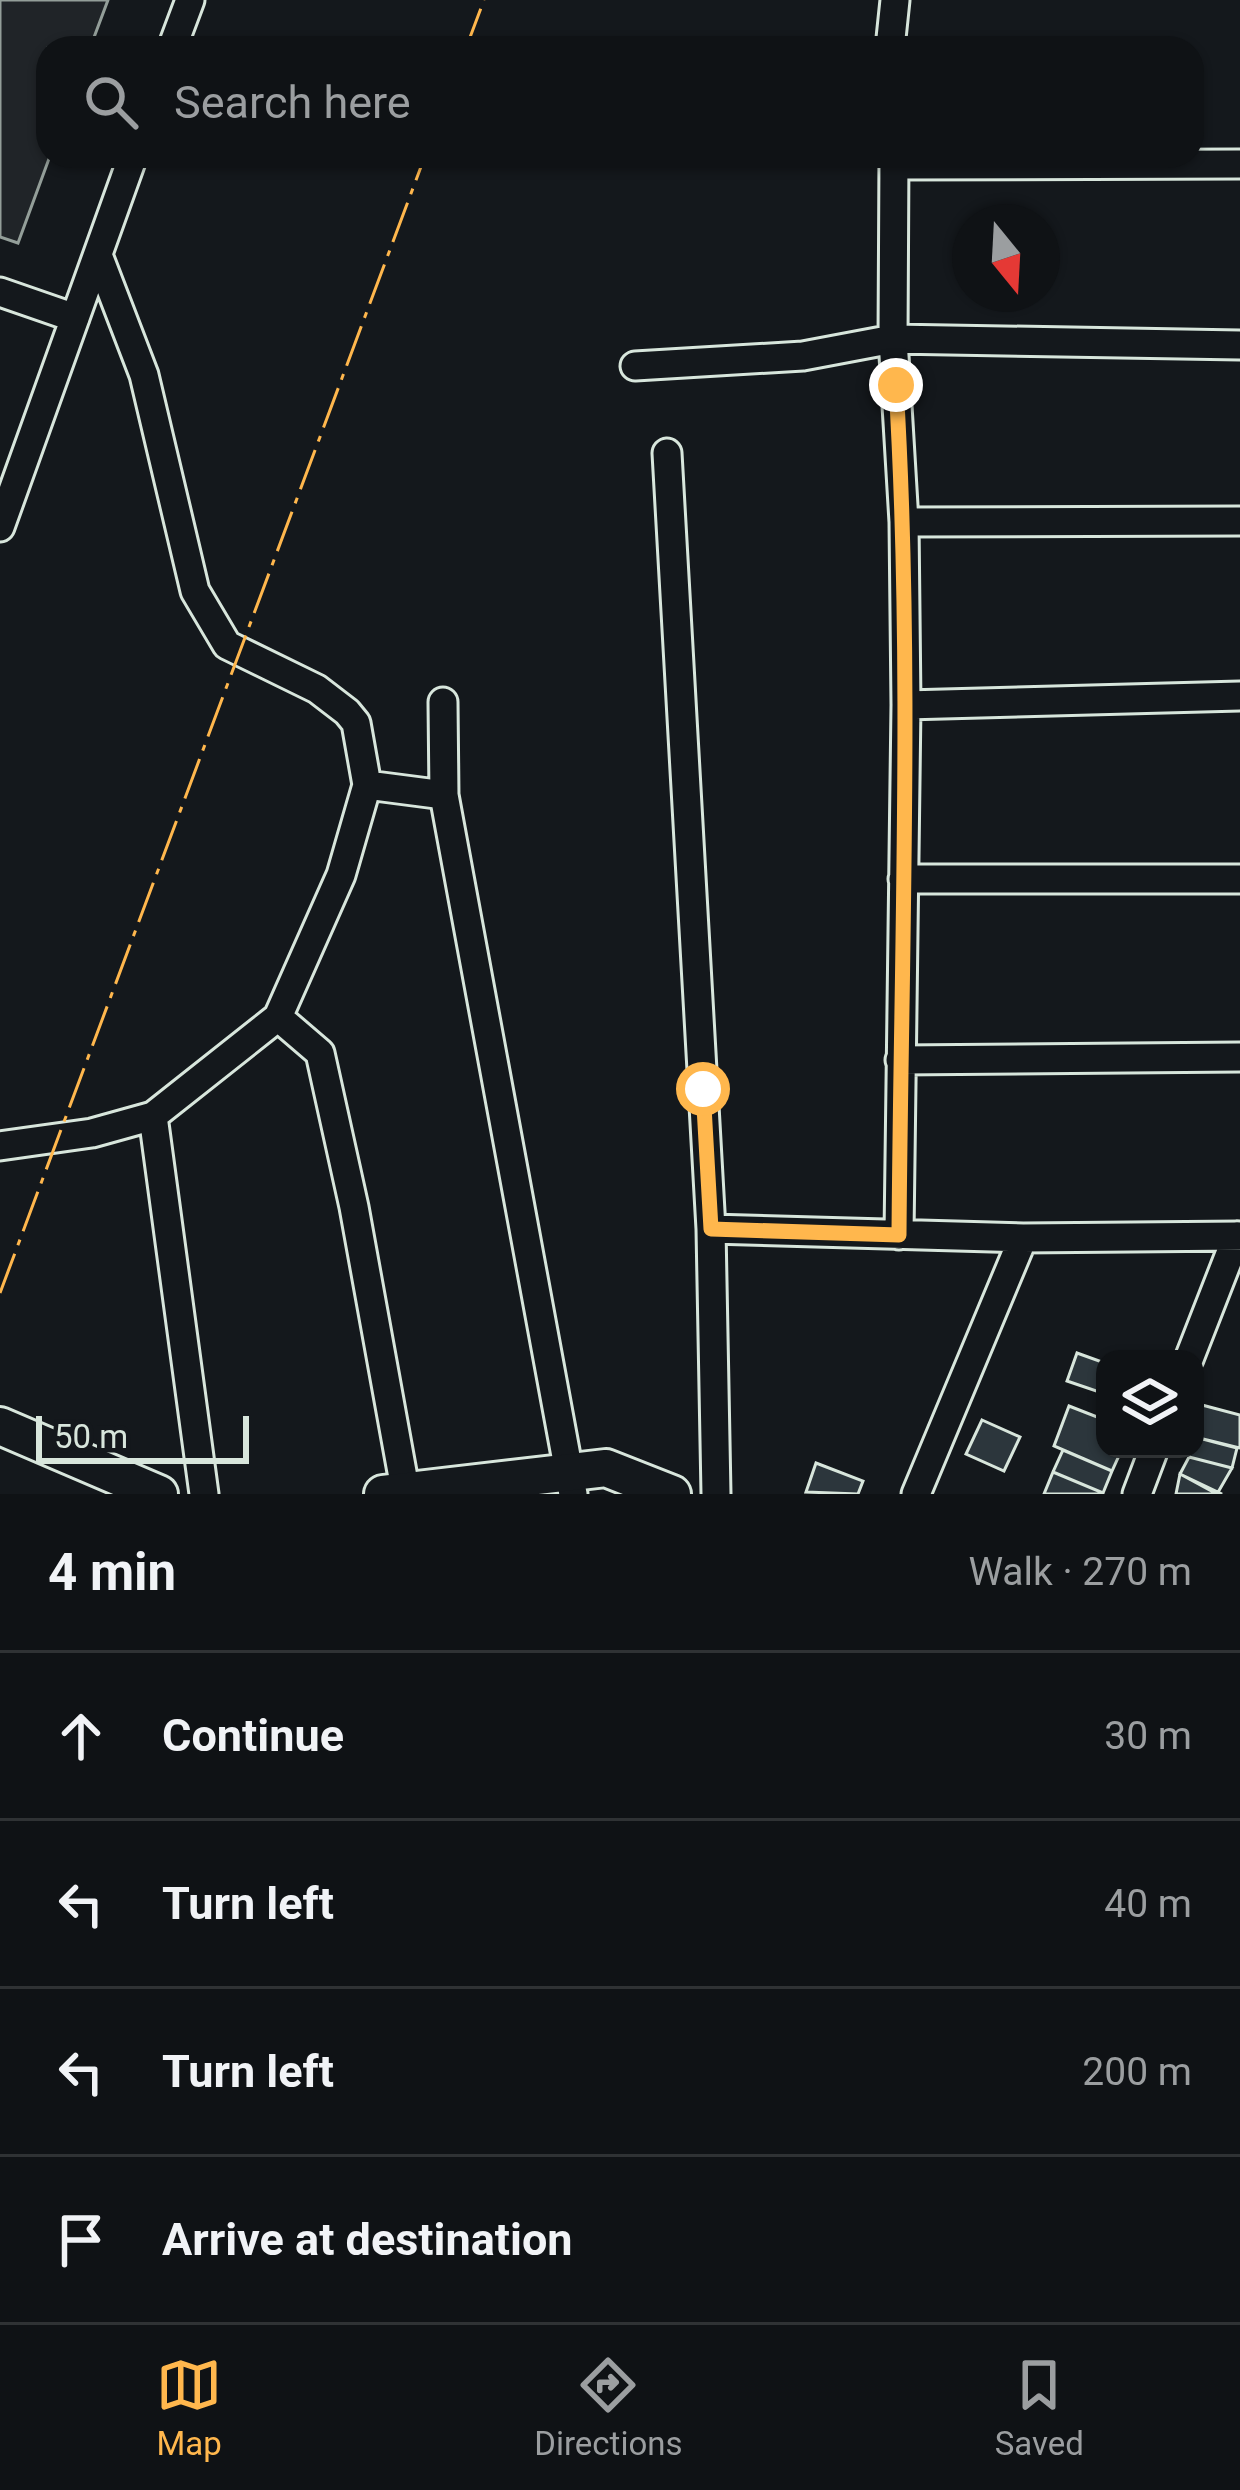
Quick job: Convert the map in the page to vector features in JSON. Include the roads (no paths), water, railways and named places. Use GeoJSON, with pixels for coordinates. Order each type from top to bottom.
{"type":"FeatureCollection","features":[{"type":"Feature","properties":{"kind":"street"},"geometry":{"type":"LineString","coordinates":[[176,36],[190,0]]}},
{"type":"Feature","properties":{"kind":"street"},"geometry":{"type":"LineString","coordinates":[[891,36],[895,0]]}},
{"type":"Feature","properties":{"kind":"street"},"geometry":{"type":"LineString","coordinates":[[1204,164],[1240,164]]}},
{"type":"Feature","properties":{"kind":"street"},"geometry":{"type":"LineString","coordinates":[[0,527],[130,168]]}},
{"type":"Feature","properties":{"kind":"street"},"geometry":{"type":"LineString","coordinates":[[895,168],[893,339],[904,522],[906,705],[899,1235]]}},
{"type":"Feature","properties":{"kind":"street"},"geometry":{"type":"LineString","coordinates":[[0,1146],[92,1133],[153,1116],[278,1017],[341,874],[367,785],[356,723],[347,712],[317,689],[227,645],[195,591],[144,375],[98,256]]}},
{"type":"Feature","properties":{"kind":"street"},"geometry":{"type":"LineString","coordinates":[[0,292],[75,318]]}},
{"type":"Feature","properties":{"kind":"street"},"geometry":{"type":"LineString","coordinates":[[635,366],[803,356],[893,339],[1240,345]]}},
{"type":"Feature","properties":{"kind":"street"},"geometry":{"type":"LineString","coordinates":[[668,453],[711,1229],[716,1494]]}},
{"type":"Feature","properties":{"kind":"street"},"geometry":{"type":"LineString","coordinates":[[904,522],[1240,521]]}},
{"type":"Feature","properties":{"kind":"street"},"geometry":{"type":"LineString","coordinates":[[906,705],[1240,696]]}},
{"type":"Feature","properties":{"kind":"street"},"geometry":{"type":"LineString","coordinates":[[443,703],[444,795],[572,1482]]}},
{"type":"Feature","properties":{"kind":"street"},"geometry":{"type":"LineString","coordinates":[[367,785],[444,795]]}},
{"type":"Feature","properties":{"kind":"street"},"geometry":{"type":"LineString","coordinates":[[903,879],[1240,879]]}},
{"type":"Feature","properties":{"kind":"street"},"geometry":{"type":"LineString","coordinates":[[278,1017],[320,1053],[354,1207],[398,1493],[572,1482],[606,1468],[672,1494]]}},
{"type":"Feature","properties":{"kind":"street"},"geometry":{"type":"LineString","coordinates":[[900,1060],[1240,1057]]}},
{"type":"Feature","properties":{"kind":"street"},"geometry":{"type":"LineString","coordinates":[[153,1116],[203,1494]]}},
{"type":"Feature","properties":{"kind":"street"},"geometry":{"type":"LineString","coordinates":[[711,1229],[1023,1238],[1238,1236],[1193,1350]]}},
{"type":"Feature","properties":{"kind":"street"},"geometry":{"type":"LineString","coordinates":[[916,1494],[1023,1238]]}},
{"type":"Feature","properties":{"kind":"street"},"geometry":{"type":"LineString","coordinates":[[0,1426],[159,1494]]}},
{"type":"Feature","properties":{"kind":"street"},"geometry":{"type":"LineString","coordinates":[[1137,1494],[1151,1458]]}}]}
